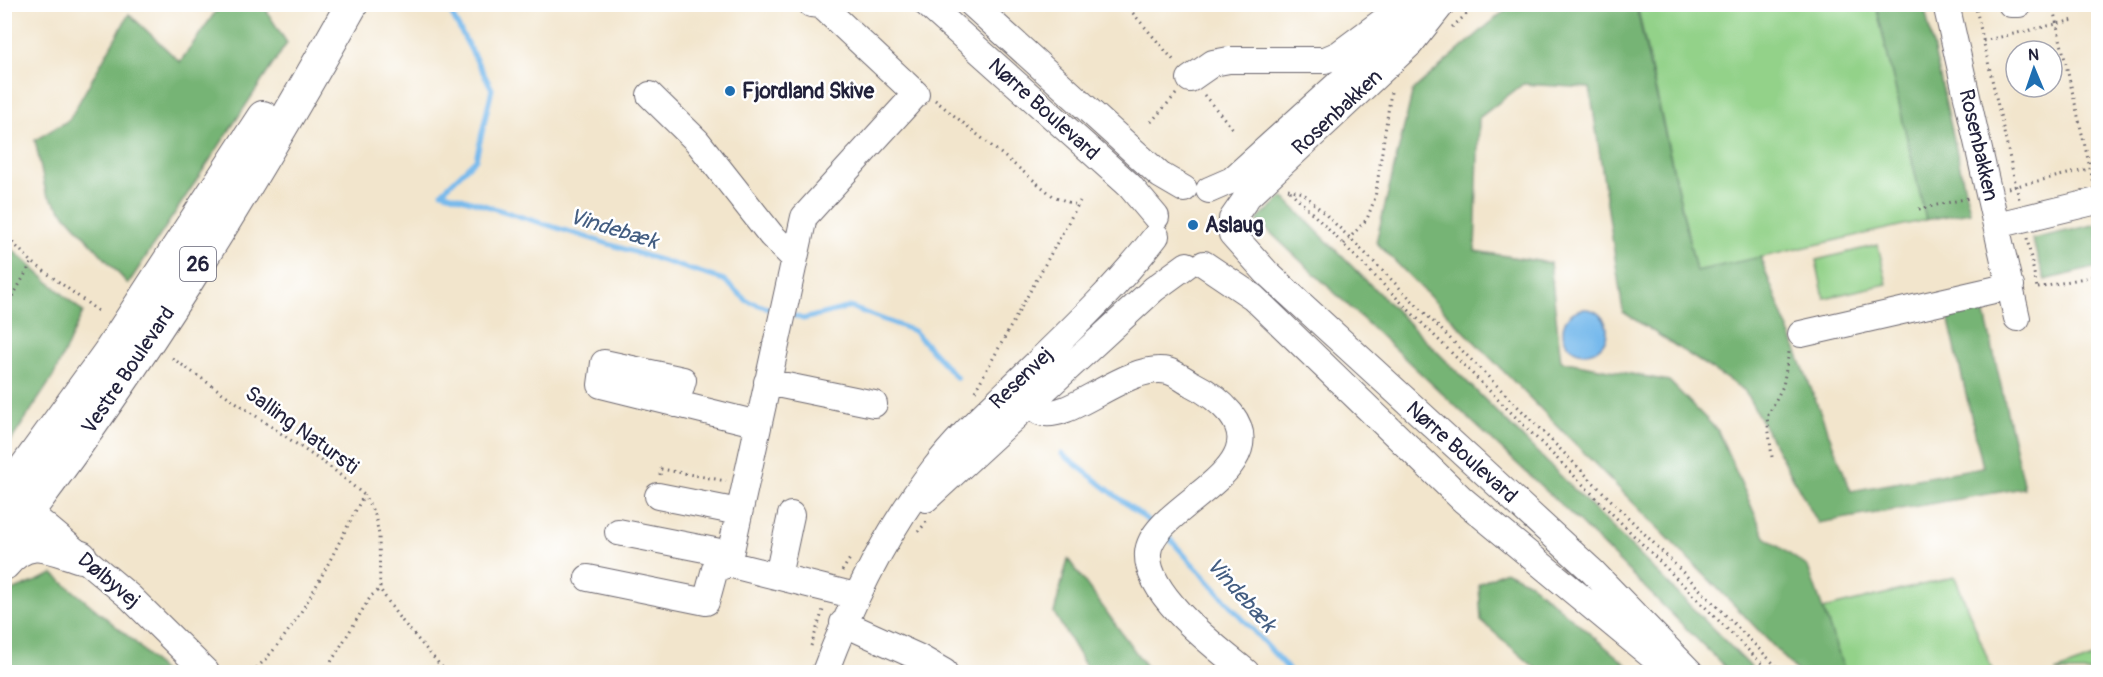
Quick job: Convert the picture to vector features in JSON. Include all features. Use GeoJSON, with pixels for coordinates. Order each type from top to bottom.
{"type":"FeatureCollection","features":[{"type":"Feature","properties":{"kind":"main road","name":"Vestre Boulevard"},"geometry":{"type":"LineString","coordinates":[[4,543],[18,462],[42,446],[143,300],[310,46],[334,4]]}},
{"type":"Feature","properties":{"kind":"main road","name":"Vestre Boulevard"},"geometry":{"type":"LineString","coordinates":[[11,496],[131,369],[217,235],[352,4]]}},
{"type":"Feature","properties":{"kind":"main road"},"geometry":{"type":"LineString","coordinates":[[4,564],[16,550],[30,545],[81,557]]}},
{"type":"Feature","properties":{"kind":"street"},"geometry":{"type":"LineString","coordinates":[[588,578],[706,602],[715,569],[729,559],[804,218],[916,94],[821,5],[811,4]]}},
{"type":"Feature","properties":{"kind":"street","name":"Nørre Boulevard"},"geometry":{"type":"LineString","coordinates":[[927,4],[1129,185],[1156,226]]}},
{"type":"Feature","properties":{"kind":"street","name":"Nørre Boulevard"},"geometry":{"type":"LineString","coordinates":[[972,4],[1160,175],[1184,189]]}},
{"type":"Feature","properties":{"kind":"street"},"geometry":{"type":"LineString","coordinates":[[1190,79],[1213,63],[1229,60],[1325,60],[1340,54],[1406,4]]}},
{"type":"Feature","properties":{"kind":"street","name":"Rosenbakken"},"geometry":{"type":"LineString","coordinates":[[1209,190],[1232,180],[1390,37],[1440,4]]}},
{"type":"Feature","properties":{"kind":"street","name":"Rosenbakken"},"geometry":{"type":"LineString","coordinates":[[1232,227],[1248,196],[1411,43],[1440,4]]}},
{"type":"Feature","properties":{"kind":"street","name":"Rosenbakken"},"geometry":{"type":"LineString","coordinates":[[1946,4],[2013,299]]}},
{"type":"Feature","properties":{"kind":"street"},"geometry":{"type":"LineString","coordinates":[[2011,4],[2019,4]]}},
{"type":"Feature","properties":{"kind":"street"},"geometry":{"type":"LineString","coordinates":[[650,95],[697,141],[771,235],[794,257]]}},
{"type":"Feature","properties":{"kind":"street"},"geometry":{"type":"LineString","coordinates":[[1184,189],[1209,190],[1224,202],[1232,227],[1222,253],[1196,264],[1167,254],[1156,226],[1166,200],[1184,189]]}},
{"type":"Feature","properties":{"kind":"street"},"geometry":{"type":"LineString","coordinates":[[1997,225],[2097,201]]}},
{"type":"Feature","properties":{"kind":"street","name":"Resenvej"},"geometry":{"type":"LineString","coordinates":[[905,533],[934,469],[970,428],[1126,275],[1156,226]]}},
{"type":"Feature","properties":{"kind":"street","name":"Nørre Boulevard"},"geometry":{"type":"LineString","coordinates":[[1232,227],[1266,273],[1592,571],[1690,672]]}},
{"type":"Feature","properties":{"kind":"street","name":"Nørre Boulevard"},"geometry":{"type":"LineString","coordinates":[[1196,264],[1253,297],[1463,500],[1672,672]]}},
{"type":"Feature","properties":{"kind":"street","name":"Resenvej"},"geometry":{"type":"LineString","coordinates":[[825,672],[843,623],[856,596],[905,533],[1030,403],[1154,289],[1196,264]]}},
{"type":"Feature","properties":{"kind":"street"},"geometry":{"type":"LineString","coordinates":[[1801,334],[2013,299]]}},
{"type":"Feature","properties":{"kind":"street"},"geometry":{"type":"LineString","coordinates":[[1030,403],[1040,412],[1052,413],[1147,371],[1168,371],[1205,391],[1232,415],[1240,435],[1237,453],[1226,472],[1152,538],[1148,554],[1152,574],[1162,591],[1195,630],[1246,672]]}},
{"type":"Feature","properties":{"kind":"street"},"geometry":{"type":"LineString","coordinates":[[767,382],[874,404]]}},
{"type":"Feature","properties":{"kind":"street"},"geometry":{"type":"LineString","coordinates":[[676,404],[758,424]]}},
{"type":"Feature","properties":{"kind":"street","name":"Dølbyvej"},"geometry":{"type":"LineString","coordinates":[[11,496],[130,597],[206,672]]}},
{"type":"Feature","properties":{"kind":"street"},"geometry":{"type":"LineString","coordinates":[[658,496],[739,512]]}},
{"type":"Feature","properties":{"kind":"street"},"geometry":{"type":"LineString","coordinates":[[778,576],[791,515]]}},
{"type":"Feature","properties":{"kind":"street"},"geometry":{"type":"LineString","coordinates":[[618,532],[729,559],[778,576],[856,596]]}},
{"type":"Feature","properties":{"kind":"street"},"geometry":{"type":"LineString","coordinates":[[843,623],[918,657],[944,672]]}},
{"type":"Feature","properties":{"kind":"path"},"geometry":{"type":"LineString","coordinates":[[1125,4],[1234,130]]}},
{"type":"Feature","properties":{"kind":"path"},"geometry":{"type":"LineString","coordinates":[[1444,35],[1478,4]]}},
{"type":"Feature","properties":{"kind":"path"},"geometry":{"type":"LineString","coordinates":[[1975,4],[2037,288]]}},
{"type":"Feature","properties":{"kind":"path"},"geometry":{"type":"LineString","coordinates":[[2052,4],[2097,201]]}},
{"type":"Feature","properties":{"kind":"path"},"geometry":{"type":"LineString","coordinates":[[1983,41],[2074,20]]}},
{"type":"Feature","properties":{"kind":"path"},"geometry":{"type":"LineString","coordinates":[[1151,122],[1190,79]]}},
{"type":"Feature","properties":{"kind":"path"},"geometry":{"type":"LineString","coordinates":[[1344,244],[1367,219],[1375,198],[1388,97],[1393,89]]}},
{"type":"Feature","properties":{"kind":"path"},"geometry":{"type":"LineString","coordinates":[[916,94],[938,101],[1053,196],[1076,205]]}},
{"type":"Feature","properties":{"kind":"path"},"geometry":{"type":"LineString","coordinates":[[2016,186],[2090,169]]}},
{"type":"Feature","properties":{"kind":"path"},"geometry":{"type":"LineString","coordinates":[[1770,672],[1288,189],[1303,193],[1350,238],[1782,672]]}},
{"type":"Feature","properties":{"kind":"path"},"geometry":{"type":"LineString","coordinates":[[1918,210],[1990,193]]}},
{"type":"Feature","properties":{"kind":"path"},"geometry":{"type":"LineString","coordinates":[[4,234],[33,262],[98,311]]}},
{"type":"Feature","properties":{"kind":"path"},"geometry":{"type":"LineString","coordinates":[[4,312],[33,262]]}},
{"type":"Feature","properties":{"kind":"path"},"geometry":{"type":"LineString","coordinates":[[2013,299],[2037,288],[2098,275]]}},
{"type":"Feature","properties":{"kind":"path"},"geometry":{"type":"LineString","coordinates":[[1772,457],[1767,417],[1783,386],[1792,335],[1801,334]]}},
{"type":"Feature","properties":{"kind":"path","name":"Salling Natursti"},"geometry":{"type":"LineString","coordinates":[[172,357],[334,470],[364,495],[375,515],[379,534],[380,588]]}},
{"type":"Feature","properties":{"kind":"path"},"geometry":{"type":"LineString","coordinates":[[252,672],[267,659],[293,624],[364,495]]}},
{"type":"Feature","properties":{"kind":"path"},"geometry":{"type":"LineString","coordinates":[[905,533],[931,516]]}},
{"type":"Feature","properties":{"kind":"path"},"geometry":{"type":"LineString","coordinates":[[325,672],[371,596],[380,588],[397,615],[446,672]]}},
{"type":"Feature","properties":{"kind":"green space"},"geometry":{"type":"Polygon","coordinates":[[[221,4],[272,5],[267,12],[287,43],[128,284],[46,193],[35,140],[69,120],[129,14],[180,62],[221,4]]]}},
{"type":"Feature","properties":{"kind":"green space"},"geometry":{"type":"Polygon","coordinates":[[[1511,5],[1636,5],[1696,271],[1760,257],[1851,491],[1983,467],[1946,308],[1982,301],[2024,488],[1818,523],[1744,390],[1623,312],[1590,88],[1523,84],[1479,118],[1475,251],[1550,263],[1561,361],[1669,381],[1718,431],[1765,537],[1808,567],[1845,672],[1798,672],[1376,242],[1413,90],[1511,5]]]}},
{"type":"Feature","properties":{"kind":"green space"},"geometry":{"type":"Polygon","coordinates":[[[1637,5],[1876,5],[1926,220],[1696,272],[1637,5]]]}},
{"type":"Feature","properties":{"kind":"green space"},"geometry":{"type":"Polygon","coordinates":[[[1876,5],[1924,5],[1970,212],[1926,220],[1876,5]]]}},
{"type":"Feature","properties":{"kind":"green space"},"geometry":{"type":"Polygon","coordinates":[[[1283,197],[1756,672],[1730,672],[1574,517],[1257,220],[1283,197]]]}},
{"type":"Feature","properties":{"kind":"green space"},"geometry":{"type":"Polygon","coordinates":[[[2098,224],[2098,267],[2045,280],[2032,239],[2098,224]]]}},
{"type":"Feature","properties":{"kind":"green space"},"geometry":{"type":"Polygon","coordinates":[[[1878,245],[1887,284],[1824,298],[1816,260],[1878,245]]]}},
{"type":"Feature","properties":{"kind":"green space"},"geometry":{"type":"Polygon","coordinates":[[[8,246],[83,312],[53,377],[5,450],[4,252],[8,246]]]}},
{"type":"Feature","properties":{"kind":"green space"},"geometry":{"type":"Polygon","coordinates":[[[1068,559],[1150,672],[1089,672],[1054,613],[1068,559]]]}},
{"type":"Feature","properties":{"kind":"green space"},"geometry":{"type":"Polygon","coordinates":[[[1505,571],[1530,583],[1635,672],[1540,672],[1481,621],[1479,584],[1505,571]]]}},
{"type":"Feature","properties":{"kind":"green space"},"geometry":{"type":"Polygon","coordinates":[[[53,574],[135,642],[163,672],[5,672],[5,594],[53,574]]]}},
{"type":"Feature","properties":{"kind":"green space"},"geometry":{"type":"Polygon","coordinates":[[[1955,577],[1993,672],[1845,672],[1823,609],[1955,577]]]}},
{"type":"Feature","properties":{"kind":"green space"},"geometry":{"type":"Polygon","coordinates":[[[2098,656],[2098,672],[2055,672],[2098,656]]]}},
{"type":"Feature","properties":{"kind":"water"},"geometry":{"type":"Polygon","coordinates":[[[1585,309],[1600,316],[1607,331],[1600,346],[1585,353],[1570,346],[1563,331],[1570,316],[1585,309]]]}},
{"type":"Feature","properties":{"kind":"waterway","name":"Vindebæk"},"geometry":{"type":"LineString","coordinates":[[446,4],[492,89],[476,159],[442,192],[724,280],[747,301],[777,311]]}},
{"type":"Feature","properties":{"kind":"waterway","name":"Vindebæk"},"geometry":{"type":"LineString","coordinates":[[789,314],[803,319],[850,307],[914,331],[957,378]]}},
{"type":"Feature","properties":{"kind":"waterway","name":"Vindebæk"},"geometry":{"type":"LineString","coordinates":[[1062,454],[1151,523]]}},
{"type":"Feature","properties":{"kind":"waterway","name":"Vindebæk"},"geometry":{"type":"LineString","coordinates":[[1168,537],[1291,672]]}},
{"type":"Feature","properties":{"kind":"place","name":"Fjordland Skive"},"geometry":{"type":"Point","coordinates":[730,91]}},
{"type":"Feature","properties":{"kind":"place","name":"Aslaug"},"geometry":{"type":"Point","coordinates":[1193,225]}}]}
